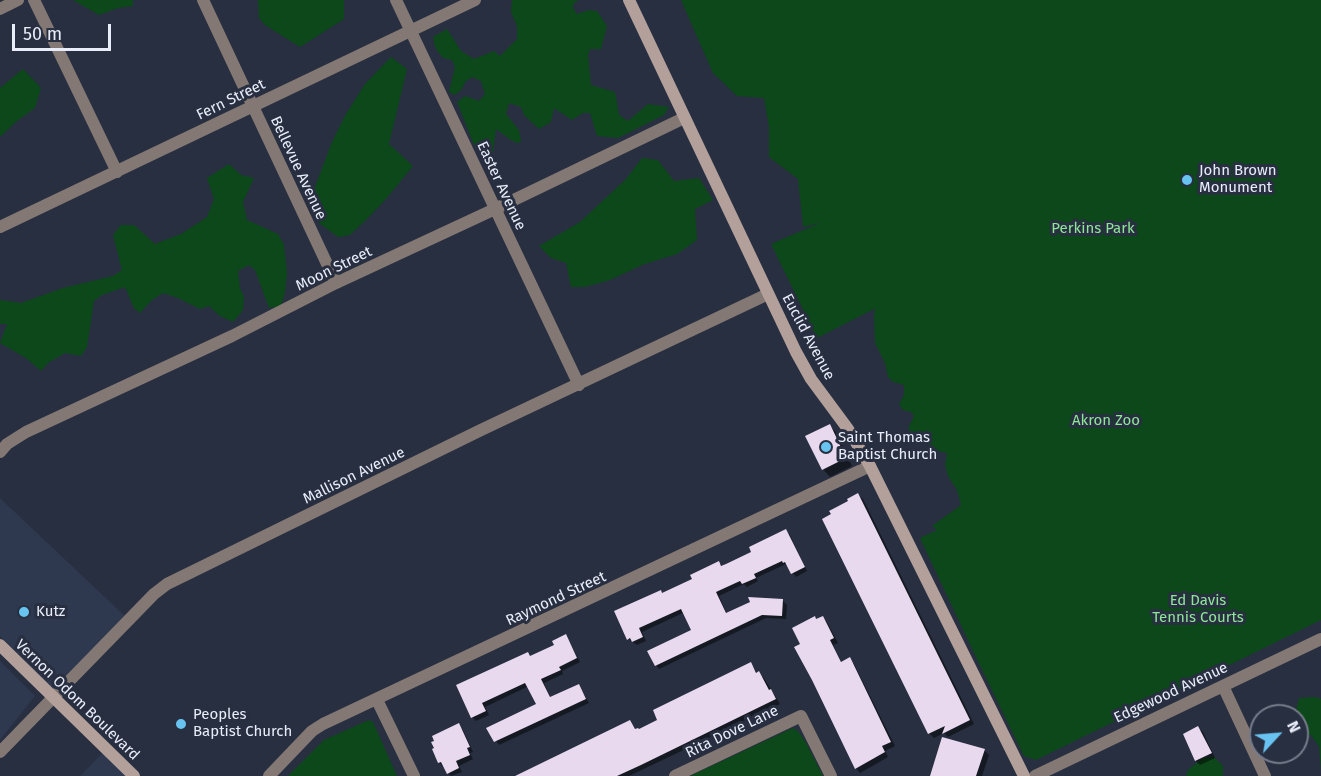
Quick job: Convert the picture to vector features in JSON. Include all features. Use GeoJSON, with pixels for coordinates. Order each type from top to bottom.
{"type":"FeatureCollection","features":[{"type":"Feature","properties":{"kind":"street"},"geometry":{"type":"LineString","coordinates":[[0,9],[18,0]]}},
{"type":"Feature","properties":{"kind":"street"},"geometry":{"type":"LineString","coordinates":[[34,0],[117,172]]}},
{"type":"Feature","properties":{"kind":"street","name":"Bellevue Avenue"},"geometry":{"type":"LineString","coordinates":[[203,0],[336,283]]}},
{"type":"Feature","properties":{"kind":"street","name":"Easter Avenue"},"geometry":{"type":"LineString","coordinates":[[396,0],[579,385]]}},
{"type":"Feature","properties":{"kind":"street","name":"Fern Street"},"geometry":{"type":"LineString","coordinates":[[0,227],[475,0]]}},
{"type":"Feature","properties":{"kind":"street","name":"Euclid Avenue"},"geometry":{"type":"LineString","coordinates":[[629,0],[768,294],[811,378],[848,429],[870,466],[1024,776]]}},
{"type":"Feature","properties":{"kind":"street","name":"Moon Street"},"geometry":{"type":"LineString","coordinates":[[0,452],[7,444],[26,432],[232,336],[336,283],[684,118]]}},
{"type":"Feature","properties":{"kind":"street","name":"Mallison Avenue"},"geometry":{"type":"LineString","coordinates":[[0,752],[154,594],[167,584],[768,294]]}},
{"type":"Feature","properties":{"kind":"street","name":"Raymond Street"},"geometry":{"type":"LineString","coordinates":[[269,776],[312,731],[323,724],[870,466]]}},
{"type":"Feature","properties":{"kind":"street","name":"Edgewood Avenue"},"geometry":{"type":"LineString","coordinates":[[1035,776],[1321,639]]}},
{"type":"Feature","properties":{"kind":"street","name":"Vernon Odom Boulevard"},"geometry":{"type":"LineString","coordinates":[[0,645],[134,776]]}},
{"type":"Feature","properties":{"kind":"street"},"geometry":{"type":"LineString","coordinates":[[1223,686],[1265,776]]}},
{"type":"Feature","properties":{"kind":"street"},"geometry":{"type":"LineString","coordinates":[[377,700],[414,776]]}},
{"type":"Feature","properties":{"kind":"street","name":"Rita Dove Lane"},"geometry":{"type":"LineString","coordinates":[[675,776],[801,716],[831,776]]}},
{"type":"Feature","properties":{"kind":"shaded area"},"geometry":{"type":"Polygon","coordinates":[[[0,498],[126,617],[53,690],[0,636],[0,498]]]}},
{"type":"Feature","properties":{"kind":"shaded area"},"geometry":{"type":"Polygon","coordinates":[[[0,661],[35,696],[0,740],[0,661]]]}},
{"type":"Feature","properties":{"kind":"shaded area"},"geometry":{"type":"Polygon","coordinates":[[[106,749],[134,776],[80,776],[106,749]]]}},
{"type":"Feature","properties":{"kind":"green space"},"geometry":{"type":"Polygon","coordinates":[[[73,0],[133,0],[133,6],[118,8],[99,15],[73,0]]]}},
{"type":"Feature","properties":{"kind":"green space"},"geometry":{"type":"Polygon","coordinates":[[[258,0],[344,0],[344,19],[300,47],[265,25],[259,18],[258,0]]]}},
{"type":"Feature","properties":{"kind":"green space"},"geometry":{"type":"Polygon","coordinates":[[[512,0],[579,0],[574,3],[573,8],[577,14],[589,10],[597,11],[607,26],[601,49],[590,49],[588,55],[591,85],[615,92],[619,115],[628,121],[648,104],[669,107],[664,115],[618,138],[597,136],[590,113],[583,113],[572,120],[554,108],[551,122],[539,129],[524,115],[521,107],[509,103],[506,114],[519,130],[521,142],[511,140],[496,129],[493,152],[485,156],[474,145],[457,102],[465,96],[479,101],[485,94],[481,81],[472,77],[455,95],[449,92],[455,67],[452,60],[443,58],[439,53],[433,37],[447,29],[461,51],[474,59],[494,51],[500,56],[517,39],[517,26],[511,12],[512,0]]]}},
{"type":"Feature","properties":{"kind":"green space","name":"Perkins Park"},"geometry":{"type":"Polygon","coordinates":[[[681,0],[1321,0],[1321,620],[1036,760],[1024,756],[920,538],[937,530],[932,526],[961,505],[957,490],[948,476],[945,465],[947,453],[938,451],[929,445],[924,432],[909,434],[909,426],[914,416],[911,412],[903,410],[899,404],[904,395],[904,385],[893,382],[888,377],[885,363],[875,343],[874,313],[876,308],[817,338],[771,244],[820,223],[803,227],[798,179],[769,157],[769,127],[764,98],[737,96],[713,73],[681,0]]]}},
{"type":"Feature","properties":{"kind":"green space"},"geometry":{"type":"Polygon","coordinates":[[[391,57],[407,69],[389,144],[413,166],[367,219],[350,235],[338,237],[319,223],[306,197],[315,187],[332,142],[346,114],[365,84],[391,57]]]}},
{"type":"Feature","properties":{"kind":"green space"},"geometry":{"type":"Polygon","coordinates":[[[23,69],[41,88],[35,108],[0,137],[0,88],[23,69]]]}},
{"type":"Feature","properties":{"kind":"green space"},"geometry":{"type":"Polygon","coordinates":[[[642,158],[658,160],[674,181],[699,178],[713,200],[695,209],[697,240],[677,254],[642,265],[610,280],[585,287],[571,287],[566,263],[551,258],[539,246],[580,222],[626,179],[642,158]]]}},
{"type":"Feature","properties":{"kind":"green space"},"geometry":{"type":"Polygon","coordinates":[[[229,164],[241,175],[254,178],[243,202],[247,220],[278,234],[284,245],[287,273],[281,306],[269,308],[255,270],[249,265],[238,271],[240,288],[244,297],[243,310],[233,322],[220,316],[209,306],[200,309],[163,293],[152,300],[140,313],[134,308],[125,287],[102,295],[94,301],[87,347],[81,356],[65,353],[48,363],[41,371],[26,358],[0,343],[7,324],[0,324],[0,300],[21,303],[63,288],[113,276],[122,270],[113,235],[121,225],[134,225],[155,244],[181,234],[207,217],[214,199],[207,178],[229,164]]]}},
{"type":"Feature","properties":{"kind":"green space"},"geometry":{"type":"Polygon","coordinates":[[[1299,698],[1321,699],[1321,770],[1319,746],[1309,735],[1309,704],[1298,704],[1299,698]]]}},
{"type":"Feature","properties":{"kind":"green space"},"geometry":{"type":"Polygon","coordinates":[[[369,720],[373,722],[397,776],[288,776],[324,740],[369,720]]]}},
{"type":"Feature","properties":{"kind":"green space"},"geometry":{"type":"Polygon","coordinates":[[[793,728],[805,741],[823,776],[690,776],[793,728]]]}},
{"type":"Feature","properties":{"kind":"green space"},"geometry":{"type":"Polygon","coordinates":[[[1214,757],[1223,766],[1223,776],[1186,776],[1188,770],[1203,758],[1214,757]]]}},
{"type":"Feature","properties":{"kind":"building","name":"Saint Thomas Baptist Church"},"geometry":{"type":"Polygon","coordinates":[[[830,424],[846,458],[822,470],[805,436],[830,424]]]}},
{"type":"Feature","properties":{"kind":"building"},"geometry":{"type":"Polygon","coordinates":[[[858,493],[970,720],[942,734],[945,726],[928,734],[822,519],[831,514],[829,511],[858,493]]]}},
{"type":"Feature","properties":{"kind":"building"},"geometry":{"type":"Polygon","coordinates":[[[786,529],[805,567],[791,574],[785,562],[782,561],[754,574],[756,578],[742,584],[740,581],[716,592],[726,613],[750,602],[748,597],[783,599],[782,616],[762,615],[655,666],[647,651],[691,630],[681,609],[639,628],[643,637],[632,642],[630,638],[627,640],[614,611],[692,579],[690,575],[719,561],[721,566],[726,564],[751,552],[749,547],[786,529]]]}},
{"type":"Feature","properties":{"kind":"building"},"geometry":{"type":"Polygon","coordinates":[[[815,616],[816,619],[823,616],[834,638],[830,640],[841,662],[850,657],[891,742],[882,746],[885,752],[855,769],[794,647],[800,644],[792,628],[815,616]]]}},
{"type":"Feature","properties":{"kind":"building"},"geometry":{"type":"Polygon","coordinates":[[[566,634],[577,658],[559,667],[561,670],[541,679],[550,697],[579,684],[586,699],[494,742],[486,728],[536,704],[525,683],[482,703],[486,711],[471,718],[456,685],[528,652],[530,656],[554,645],[552,641],[566,634]]]}},
{"type":"Feature","properties":{"kind":"building"},"geometry":{"type":"Polygon","coordinates":[[[751,662],[756,673],[759,671],[776,699],[641,765],[617,776],[515,776],[630,720],[635,729],[639,729],[657,720],[653,710],[751,662]]]}},
{"type":"Feature","properties":{"kind":"building"},"geometry":{"type":"Polygon","coordinates":[[[459,723],[470,747],[467,748],[470,755],[456,761],[459,768],[447,774],[441,762],[438,763],[432,749],[434,748],[431,742],[434,741],[432,736],[459,723]]]}},
{"type":"Feature","properties":{"kind":"building"},"geometry":{"type":"Polygon","coordinates":[[[1198,726],[1212,753],[1195,761],[1183,734],[1198,726]]]}},
{"type":"Feature","properties":{"kind":"building"},"geometry":{"type":"Polygon","coordinates":[[[942,737],[985,749],[976,776],[930,776],[942,737]]]}},
{"type":"Feature","properties":{"kind":"place","name":"John Brown Monument"},"geometry":{"type":"Point","coordinates":[1187,180]}},
{"type":"Feature","properties":{"kind":"place","name":"Saint Thomas Baptist Church"},"geometry":{"type":"Point","coordinates":[826,447]}},
{"type":"Feature","properties":{"kind":"place","name":"Kutz"},"geometry":{"type":"Point","coordinates":[24,612]}},
{"type":"Feature","properties":{"kind":"place","name":"Peoples Baptist Church"},"geometry":{"type":"Point","coordinates":[181,724]}},
{"type":"Feature","properties":{"kind":"park label","name":"Akron Zoo"},"geometry":{"type":"Point","coordinates":[1106,421]}},
{"type":"Feature","properties":{"kind":"park label","name":"Ed Davis Tennis Courts"},"geometry":{"type":"Point","coordinates":[1198,610]}}]}
